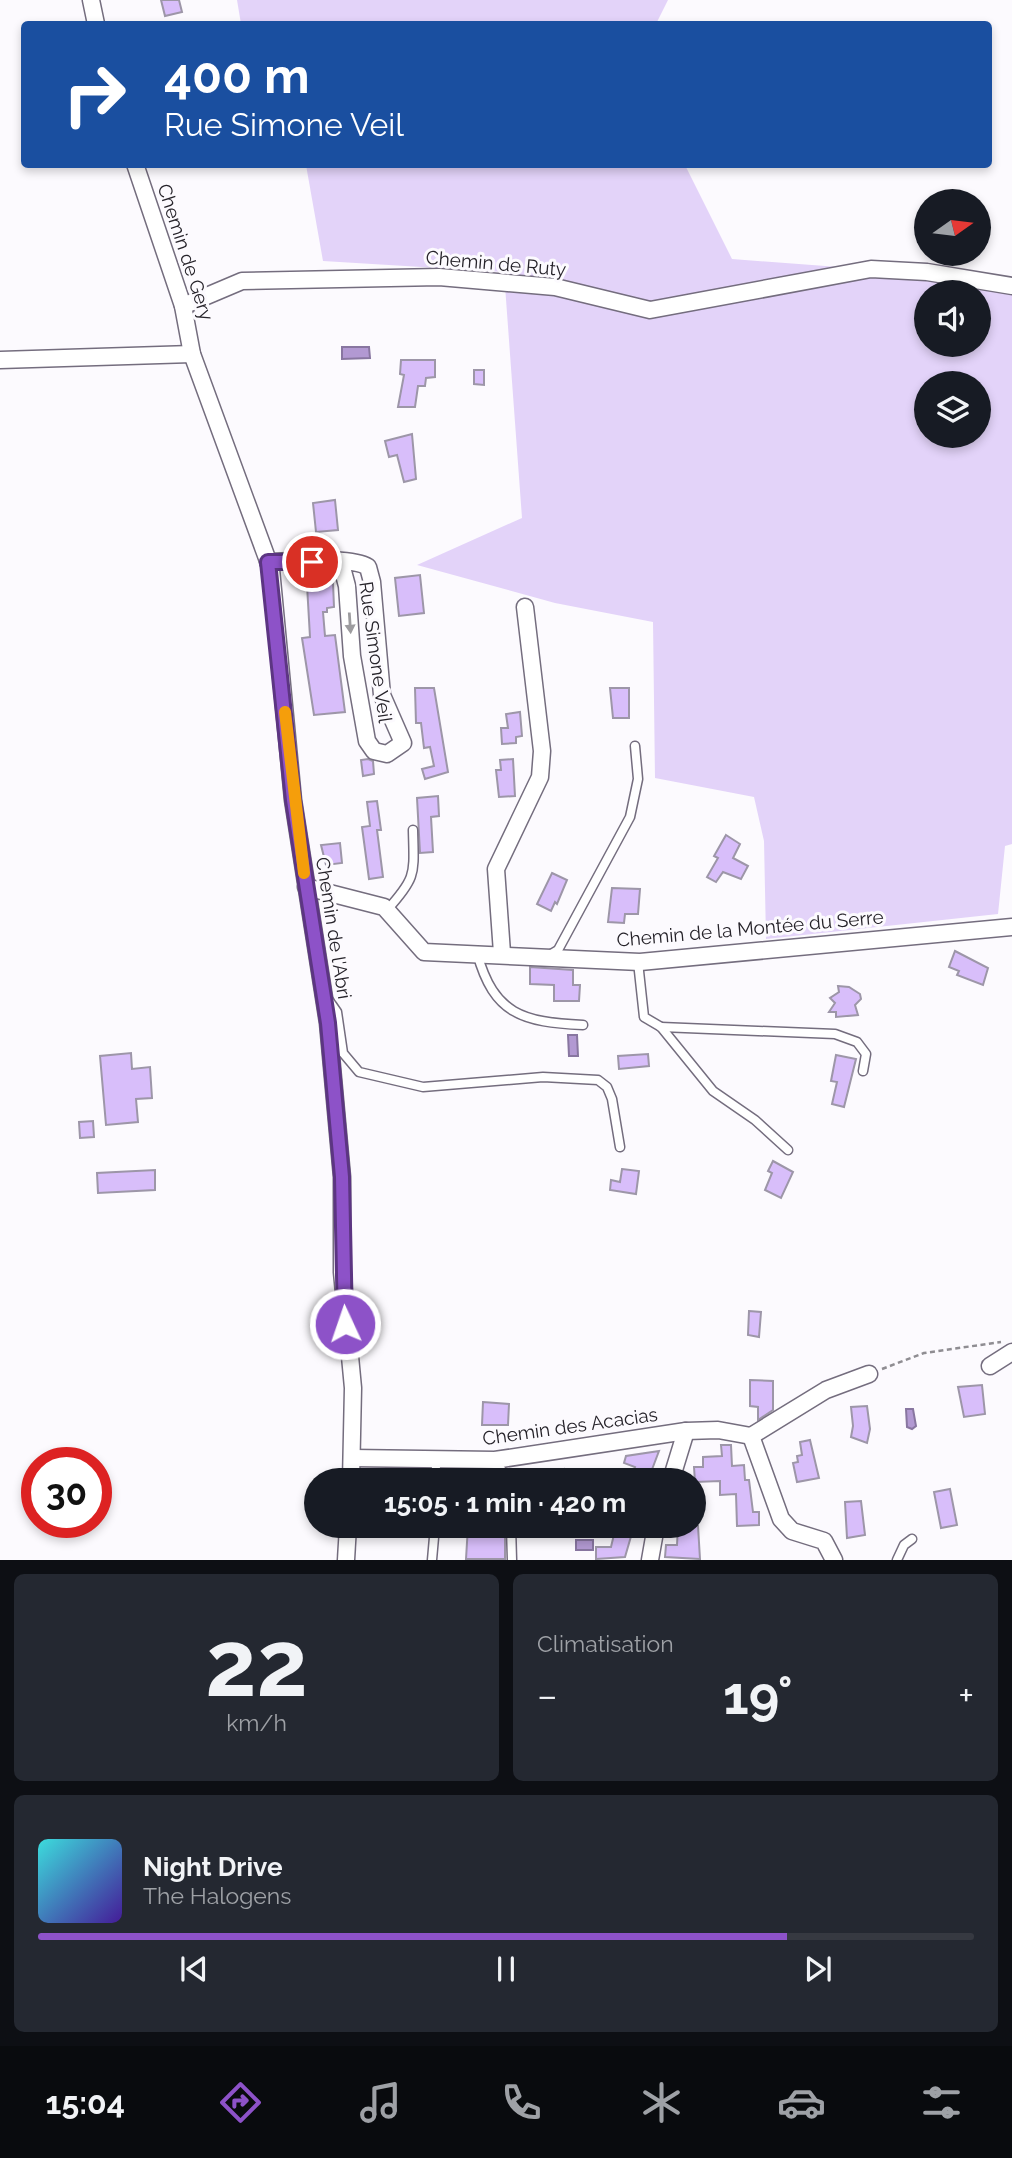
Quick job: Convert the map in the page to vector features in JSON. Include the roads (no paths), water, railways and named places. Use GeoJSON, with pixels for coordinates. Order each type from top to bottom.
{"type":"FeatureCollection","features":[{"type":"Feature","properties":{"kind":"street"},"geometry":{"type":"LineString","coordinates":[[91,0],[95,21]]}},
{"type":"Feature","properties":{"kind":"street","name":"Chemin de Gery"},"geometry":{"type":"LineString","coordinates":[[136,168],[183,306],[192,354]]}},
{"type":"Feature","properties":{"kind":"street","name":"Chemin de Ruty"},"geometry":{"type":"LineString","coordinates":[[183,306],[242,281],[439,277],[555,287],[650,310],[871,269],[927,272],[1012,286]]}},
{"type":"Feature","properties":{"kind":"street"},"geometry":{"type":"LineString","coordinates":[[0,360],[192,354]]}},
{"type":"Feature","properties":{"kind":"street","name":"Chemin de l'Abri"},"geometry":{"type":"LineString","coordinates":[[192,354],[268,562],[293,800],[328,1023],[342,1177],[342,1272],[345,1324],[351,1358],[352,1468]]}},
{"type":"Feature","properties":{"kind":"street","name":"Rue Simone Veil"},"geometry":{"type":"LineString","coordinates":[[268,562],[359,561],[368,566],[372,582],[382,695],[403,743],[387,754],[374,751],[367,741],[352,656],[347,586],[343,571],[331,562]]}},
{"type":"Feature","properties":{"kind":"street"},"geometry":{"type":"LineString","coordinates":[[502,953],[496,869],[540,776],[542,751],[525,607]]}},
{"type":"Feature","properties":{"kind":"street","name":"Chemin de la Montée du Serre"},"geometry":{"type":"LineString","coordinates":[[306,887],[374,903],[387,910],[424,952],[502,953],[638,962],[1012,927]]}},
{"type":"Feature","properties":{"kind":"street"},"geometry":{"type":"LineString","coordinates":[[990,1366],[1012,1352]]}},
{"type":"Feature","properties":{"kind":"street"},"geometry":{"type":"LineString","coordinates":[[834,1559],[824,1541],[792,1531],[781,1519],[751,1436],[826,1390],[869,1374]]}},
{"type":"Feature","properties":{"kind":"street","name":"Chemin des Acacias"},"geometry":{"type":"LineString","coordinates":[[352,1458],[435,1457],[495,1460],[687,1431],[719,1430],[751,1436]]}},
{"type":"Feature","properties":{"kind":"street"},"geometry":{"type":"LineString","coordinates":[[675,1468],[687,1431]]}},
{"type":"Feature","properties":{"kind":"street"},"geometry":{"type":"LineString","coordinates":[[346,1559],[347,1538]]}},
{"type":"Feature","properties":{"kind":"street"},"geometry":{"type":"LineString","coordinates":[[650,1559],[654,1538]]}},
{"type":"Feature","properties":{"kind":"lane"},"geometry":{"type":"LineString","coordinates":[[546,958],[558,950],[630,817],[638,779],[635,746]]}},
{"type":"Feature","properties":{"kind":"lane"},"geometry":{"type":"LineString","coordinates":[[387,910],[407,887],[414,873],[413,830]]}},
{"type":"Feature","properties":{"kind":"lane"},"geometry":{"type":"LineString","coordinates":[[477,953],[485,983],[497,999],[524,1017],[583,1025]]}},
{"type":"Feature","properties":{"kind":"lane"},"geometry":{"type":"LineString","coordinates":[[638,962],[643,1017],[661,1027],[713,1091],[755,1120],[788,1150]]}},
{"type":"Feature","properties":{"kind":"lane"},"geometry":{"type":"LineString","coordinates":[[322,991],[337,1012],[343,1053],[359,1072],[423,1087],[543,1077],[598,1080],[607,1087],[612,1099],[620,1147]]}},
{"type":"Feature","properties":{"kind":"lane"},"geometry":{"type":"LineString","coordinates":[[661,1027],[835,1034],[857,1042],[866,1054],[863,1071]]}},
{"type":"Feature","properties":{"kind":"lane"},"geometry":{"type":"LineString","coordinates":[[435,1457],[436,1468]]}},
{"type":"Feature","properties":{"kind":"lane"},"geometry":{"type":"LineString","coordinates":[[495,1460],[500,1468]]}},
{"type":"Feature","properties":{"kind":"lane"},"geometry":{"type":"LineString","coordinates":[[432,1559],[434,1538]]}},
{"type":"Feature","properties":{"kind":"lane"},"geometry":{"type":"LineString","coordinates":[[511,1538],[512,1559]]}},
{"type":"Feature","properties":{"kind":"lane"},"geometry":{"type":"LineString","coordinates":[[897,1559],[912,1539]]}}]}
